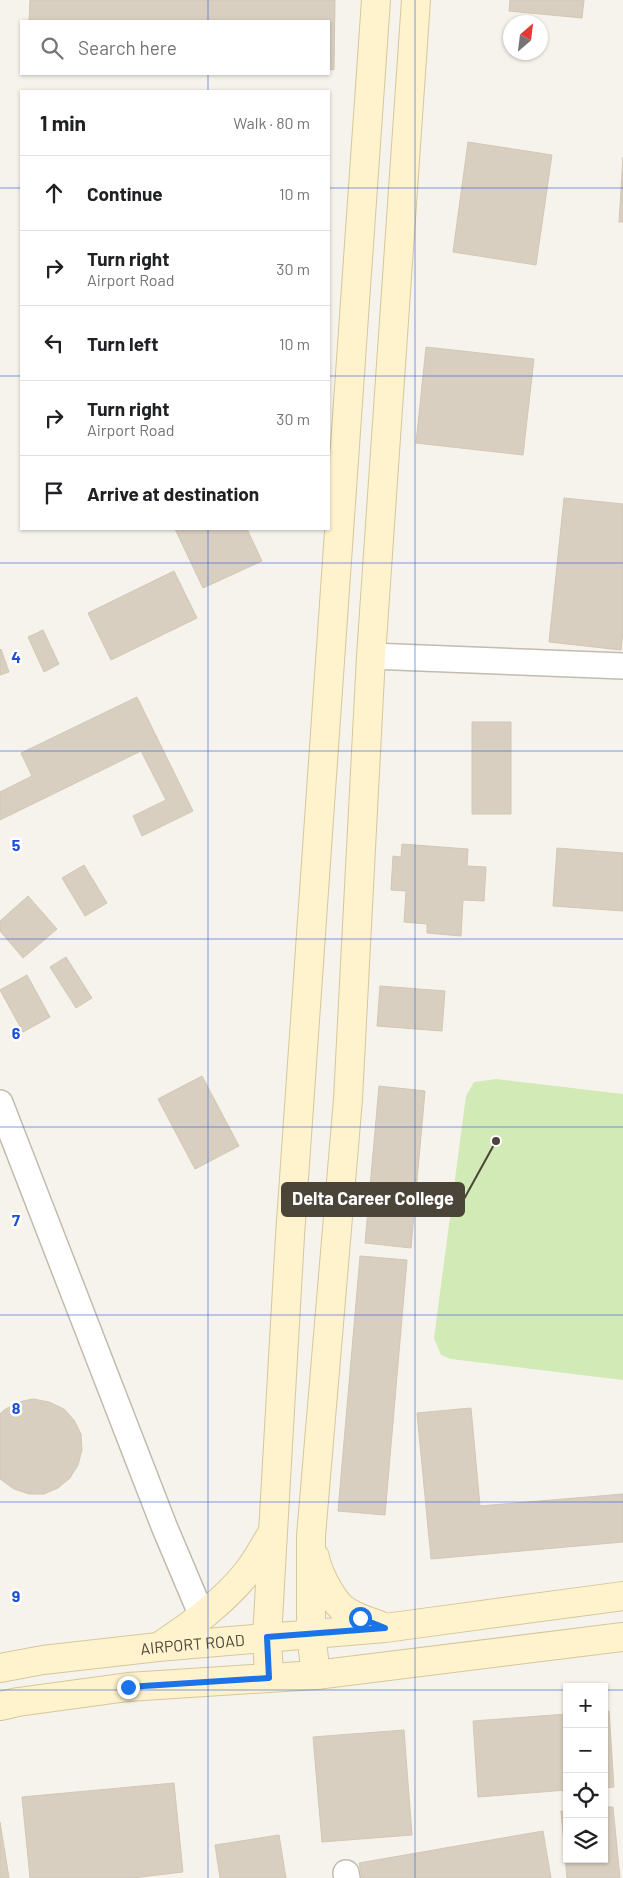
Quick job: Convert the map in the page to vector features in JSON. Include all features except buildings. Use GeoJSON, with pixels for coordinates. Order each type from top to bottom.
{"type":"FeatureCollection","features":[{"type":"Feature","properties":{"kind":"street"},"geometry":{"type":"LineString","coordinates":[[269,1678],[267,1637],[290,1236],[376,0]]}},
{"type":"Feature","properties":{"kind":"street"},"geometry":{"type":"LineString","coordinates":[[316,1675],[312,1634],[311,1536],[348,1100],[371,656],[416,0]]}},
{"type":"Feature","properties":{"kind":"street"},"geometry":{"type":"LineString","coordinates":[[371,656],[623,666]]}},
{"type":"Feature","properties":{"kind":"street"},"geometry":{"type":"LineString","coordinates":[[0,1103],[161,1517],[202,1616]]}},
{"type":"Feature","properties":{"kind":"street"},"geometry":{"type":"LineString","coordinates":[[158,1647],[218,1604],[247,1573],[272,1533]]}},
{"type":"Feature","properties":{"kind":"street"},"geometry":{"type":"LineString","coordinates":[[311,1536],[316,1565],[328,1588],[342,1608],[385,1628]]}},
{"type":"Feature","properties":{"kind":"street","name":"AIRPORT ROAD"},"geometry":{"type":"LineString","coordinates":[[0,1668],[43,1660],[158,1647],[385,1628],[623,1596]]}},
{"type":"Feature","properties":{"kind":"street"},"geometry":{"type":"LineString","coordinates":[[0,1706],[128,1687],[316,1675],[623,1637]]}},
{"type":"Feature","properties":{"kind":"green space"},"geometry":{"type":"Polygon","coordinates":[[[496,1079],[623,1094],[623,1380],[451,1359],[441,1355],[434,1338],[466,1096],[474,1082],[496,1079]]]}},
{"type":"Feature","properties":{"kind":"place","name":"Delta Career College"},"geometry":{"type":"Point","coordinates":[496,1141]}},
{"type":"Feature","properties":{"kind":"route"},"geometry":{"type":"LineString","coordinates":[[128,1687],[269,1678],[267,1637],[385,1628],[360,1618]]}}]}
